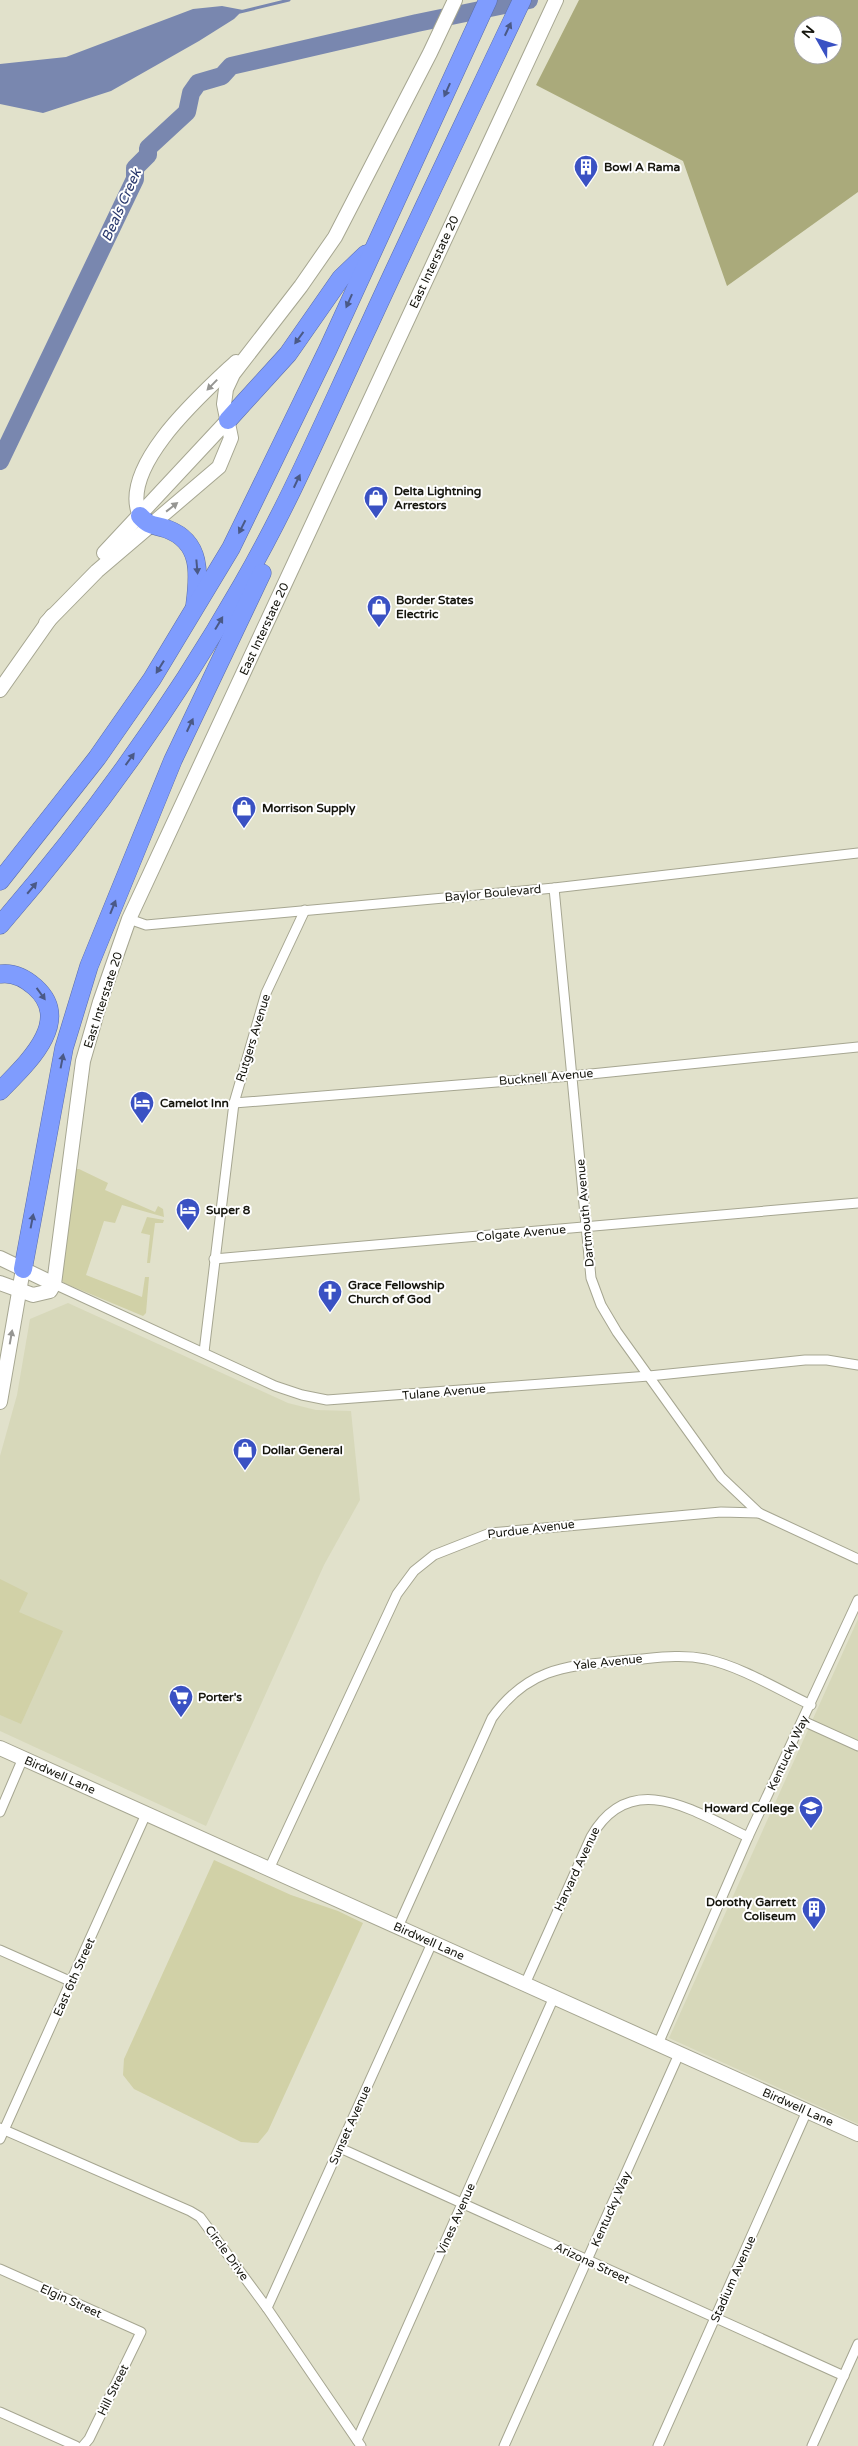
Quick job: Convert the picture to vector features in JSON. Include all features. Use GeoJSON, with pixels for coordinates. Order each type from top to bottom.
{"type":"FeatureCollection","features":[{"type":"Feature","properties":{"kind":"highway"},"geometry":{"type":"LineString","coordinates":[[0,881],[97,758],[152,679],[194,614],[231,548],[268,476],[488,0]]}},
{"type":"Feature","properties":{"kind":"highway"},"geometry":{"type":"LineString","coordinates":[[0,926],[65,848],[150,732],[242,586],[274,527],[522,0]]}},
{"type":"Feature","properties":{"kind":"highway"},"geometry":{"type":"LineString","coordinates":[[228,420],[288,354],[341,278],[374,246]]}},
{"type":"Feature","properties":{"kind":"highway"},"geometry":{"type":"LineString","coordinates":[[144,521],[178,534],[189,543],[196,556],[199,568],[194,614]]}},
{"type":"Feature","properties":{"kind":"highway"},"geometry":{"type":"LineString","coordinates":[[23,1268],[64,1048],[89,966],[173,760],[267,562],[274,527]]}},
{"type":"Feature","properties":{"kind":"highway"},"geometry":{"type":"LineString","coordinates":[[0,974],[6,973],[24,978],[40,992],[49,1010],[50,1023],[40,1046],[0,1091]]}},
{"type":"Feature","properties":{"kind":"main road"},"geometry":{"type":"LineString","coordinates":[[0,690],[46,623],[91,567],[144,521],[198,487],[219,468],[230,438],[224,404],[226,389],[233,374],[301,286],[335,237],[430,53],[455,0]]}},
{"type":"Feature","properties":{"kind":"main road","name":"East Interstate 20"},"geometry":{"type":"LineString","coordinates":[[54,1284],[84,1061],[100,1002],[130,919],[556,0]]}},
{"type":"Feature","properties":{"kind":"main road"},"geometry":{"type":"LineString","coordinates":[[144,521],[136,506],[135,493],[139,478],[149,458],[171,428],[260,339]]}},
{"type":"Feature","properties":{"kind":"main road"},"geometry":{"type":"LineString","coordinates":[[144,521],[228,420]]}},
{"type":"Feature","properties":{"kind":"main road","name":"Tulane Avenue"},"geometry":{"type":"LineString","coordinates":[[0,1258],[54,1284]]}},
{"type":"Feature","properties":{"kind":"main road"},"geometry":{"type":"LineString","coordinates":[[0,1402],[23,1268]]}},
{"type":"Feature","properties":{"kind":"main road"},"geometry":{"type":"LineString","coordinates":[[0,1283],[19,1292],[33,1295],[50,1291],[54,1284]]}},
{"type":"Feature","properties":{"kind":"main road","name":"Birdwell Lane"},"geometry":{"type":"LineString","coordinates":[[0,1748],[858,2134]]}},
{"type":"Feature","properties":{"kind":"street","name":"Baylor Boulevard"},"geometry":{"type":"LineString","coordinates":[[130,919],[146,926],[554,888],[858,853]]}},
{"type":"Feature","properties":{"kind":"street","name":"Dartmouth Avenue"},"geometry":{"type":"LineString","coordinates":[[554,888],[591,1278],[601,1305],[617,1332],[721,1477],[759,1513]]}},
{"type":"Feature","properties":{"kind":"street","name":"Rutgers Avenue"},"geometry":{"type":"LineString","coordinates":[[204,1352],[234,1103],[266,993],[306,910]]}},
{"type":"Feature","properties":{"kind":"street","name":"Bucknell Avenue"},"geometry":{"type":"LineString","coordinates":[[234,1103],[571,1076],[858,1047]]}},
{"type":"Feature","properties":{"kind":"street","name":"Colgate Avenue"},"geometry":{"type":"LineString","coordinates":[[214,1259],[858,1203]]}},
{"type":"Feature","properties":{"kind":"street","name":"Tulane Avenue"},"geometry":{"type":"LineString","coordinates":[[54,1284],[274,1386],[302,1395],[327,1400],[649,1376],[805,1360],[827,1360],[858,1365]]}},
{"type":"Feature","properties":{"kind":"street","name":"Purdue Avenue"},"geometry":{"type":"LineString","coordinates":[[269,1869],[397,1594],[414,1571],[434,1555],[490,1533],[712,1512],[759,1513],[858,1559]]}},
{"type":"Feature","properties":{"kind":"street","name":"Kentucky Way"},"geometry":{"type":"LineString","coordinates":[[658,2044],[748,1838],[858,1600]]}},
{"type":"Feature","properties":{"kind":"street","name":"Yale Avenue"},"geometry":{"type":"LineString","coordinates":[[398,1927],[492,1718],[505,1700],[518,1689],[540,1676],[568,1666],[680,1655],[707,1659],[730,1666],[811,1705]]}},
{"type":"Feature","properties":{"kind":"street"},"geometry":{"type":"LineString","coordinates":[[803,1721],[858,1746]]}},
{"type":"Feature","properties":{"kind":"street"},"geometry":{"type":"LineString","coordinates":[[0,1812],[23,1758]]}},
{"type":"Feature","properties":{"kind":"street","name":"Harvard Avenue"},"geometry":{"type":"LineString","coordinates":[[525,1984],[591,1837],[600,1821],[613,1808],[634,1800],[653,1798],[662,1800],[679,1804],[748,1838]]}},
{"type":"Feature","properties":{"kind":"street","name":"East 6th Street"},"geometry":{"type":"LineString","coordinates":[[0,2139],[146,1814]]}},
{"type":"Feature","properties":{"kind":"street","name":"Sunset Avenue"},"geometry":{"type":"LineString","coordinates":[[267,2308],[432,1942]]}},
{"type":"Feature","properties":{"kind":"street"},"geometry":{"type":"LineString","coordinates":[[0,1950],[72,1982]]}},
{"type":"Feature","properties":{"kind":"street","name":"Vines Avenue"},"geometry":{"type":"LineString","coordinates":[[359,2443],[554,1997]]}},
{"type":"Feature","properties":{"kind":"street","name":"Kentucky Way"},"geometry":{"type":"LineString","coordinates":[[504,2446],[679,2054]]}},
{"type":"Feature","properties":{"kind":"street","name":"Stadium Avenue"},"geometry":{"type":"LineString","coordinates":[[658,2446],[807,2111]]}},
{"type":"Feature","properties":{"kind":"street","name":"Circle Drive"},"geometry":{"type":"LineString","coordinates":[[3,2129],[200,2217],[267,2308],[359,2443]]}},
{"type":"Feature","properties":{"kind":"street","name":"Arizona Street"},"geometry":{"type":"LineString","coordinates":[[340,2148],[844,2376]]}},
{"type":"Feature","properties":{"kind":"street","name":"Elgin Street"},"geometry":{"type":"LineString","coordinates":[[0,2269],[141,2332]]}},
{"type":"Feature","properties":{"kind":"street","name":"Hill Street"},"geometry":{"type":"LineString","coordinates":[[82,2446],[89,2439],[141,2332]]}},
{"type":"Feature","properties":{"kind":"street"},"geometry":{"type":"LineString","coordinates":[[812,2446],[858,2344]]}},
{"type":"Feature","properties":{"kind":"street"},"geometry":{"type":"LineString","coordinates":[[0,2412],[76,2446]]}},
{"type":"Feature","properties":{"kind":"shaded area"},"geometry":{"type":"Polygon","coordinates":[[[579,0],[858,0],[858,192],[727,286],[683,161],[536,85],[579,0]]]}},
{"type":"Feature","properties":{"kind":"shaded area"},"geometry":{"type":"Polygon","coordinates":[[[74,1169],[79,1169],[108,1183],[105,1190],[155,1212],[158,1206],[163,1209],[164,1217],[122,1205],[115,1223],[104,1221],[86,1275],[142,1297],[145,1277],[149,1277],[146,1313],[143,1316],[64,1283],[61,1279],[74,1169]]]}},
{"type":"Feature","properties":{"kind":"shaded area"},"geometry":{"type":"Polygon","coordinates":[[[147,1217],[164,1220],[163,1223],[155,1223],[150,1263],[147,1263],[150,1235],[141,1233],[147,1217]]]}},
{"type":"Feature","properties":{"kind":"shaded area"},"geometry":{"type":"Polygon","coordinates":[[[68,1303],[288,1403],[316,1410],[351,1411],[360,1500],[324,1565],[206,1826],[0,1731],[0,1456],[17,1395],[30,1319],[68,1303]]]}},
{"type":"Feature","properties":{"kind":"shaded area"},"geometry":{"type":"Polygon","coordinates":[[[0,1579],[28,1593],[19,1612],[63,1631],[21,1724],[0,1715],[0,1579]]]}},
{"type":"Feature","properties":{"kind":"shaded area","name":"Howard College"},"geometry":{"type":"Polygon","coordinates":[[[858,1619],[858,2124],[669,2038],[858,1619]]]}},
{"type":"Feature","properties":{"kind":"shaded area"},"geometry":{"type":"Polygon","coordinates":[[[214,1860],[291,1895],[338,1911],[363,1923],[268,2131],[258,2143],[241,2142],[134,2089],[123,2075],[124,2059],[214,1860]]]}},
{"type":"Feature","properties":{"kind":"water"},"geometry":{"type":"Polygon","coordinates":[[[222,6],[243,10],[234,19],[199,41],[111,91],[43,113],[0,104],[0,64],[66,57],[193,9],[222,6]]]}},
{"type":"Feature","properties":{"kind":"waterway"},"geometry":{"type":"LineString","coordinates":[[240,12],[289,0]]}},
{"type":"Feature","properties":{"kind":"waterway","name":"Beals Creek"},"geometry":{"type":"LineString","coordinates":[[0,461],[135,179],[135,168],[148,155],[148,148],[187,112],[191,93],[198,83],[222,76],[231,66],[417,23],[529,0]]}},
{"type":"Feature","properties":{"kind":"place","name":"Bowl A Rama"},"geometry":{"type":"Point","coordinates":[586,188]}},
{"type":"Feature","properties":{"kind":"place","name":"Delta Lightning Arrestors"},"geometry":{"type":"Point","coordinates":[376,519]}},
{"type":"Feature","properties":{"kind":"place","name":"Border States Electric"},"geometry":{"type":"Point","coordinates":[379,628]}},
{"type":"Feature","properties":{"kind":"place","name":"Morrison Supply"},"geometry":{"type":"Point","coordinates":[244,829]}},
{"type":"Feature","properties":{"kind":"place","name":"Camelot Inn"},"geometry":{"type":"Point","coordinates":[142,1124]}},
{"type":"Feature","properties":{"kind":"place","name":"Super 8"},"geometry":{"type":"Point","coordinates":[188,1231]}},
{"type":"Feature","properties":{"kind":"place","name":"Grace Fellowship Church of God"},"geometry":{"type":"Point","coordinates":[330,1313]}},
{"type":"Feature","properties":{"kind":"place","name":"Dollar General"},"geometry":{"type":"Point","coordinates":[245,1471]}},
{"type":"Feature","properties":{"kind":"place","name":"Porter's"},"geometry":{"type":"Point","coordinates":[181,1718]}},
{"type":"Feature","properties":{"kind":"place","name":"Howard College"},"geometry":{"type":"Point","coordinates":[811,1829]}},
{"type":"Feature","properties":{"kind":"place","name":"Dorothy Garrett Coliseum"},"geometry":{"type":"Point","coordinates":[814,1930]}}]}
